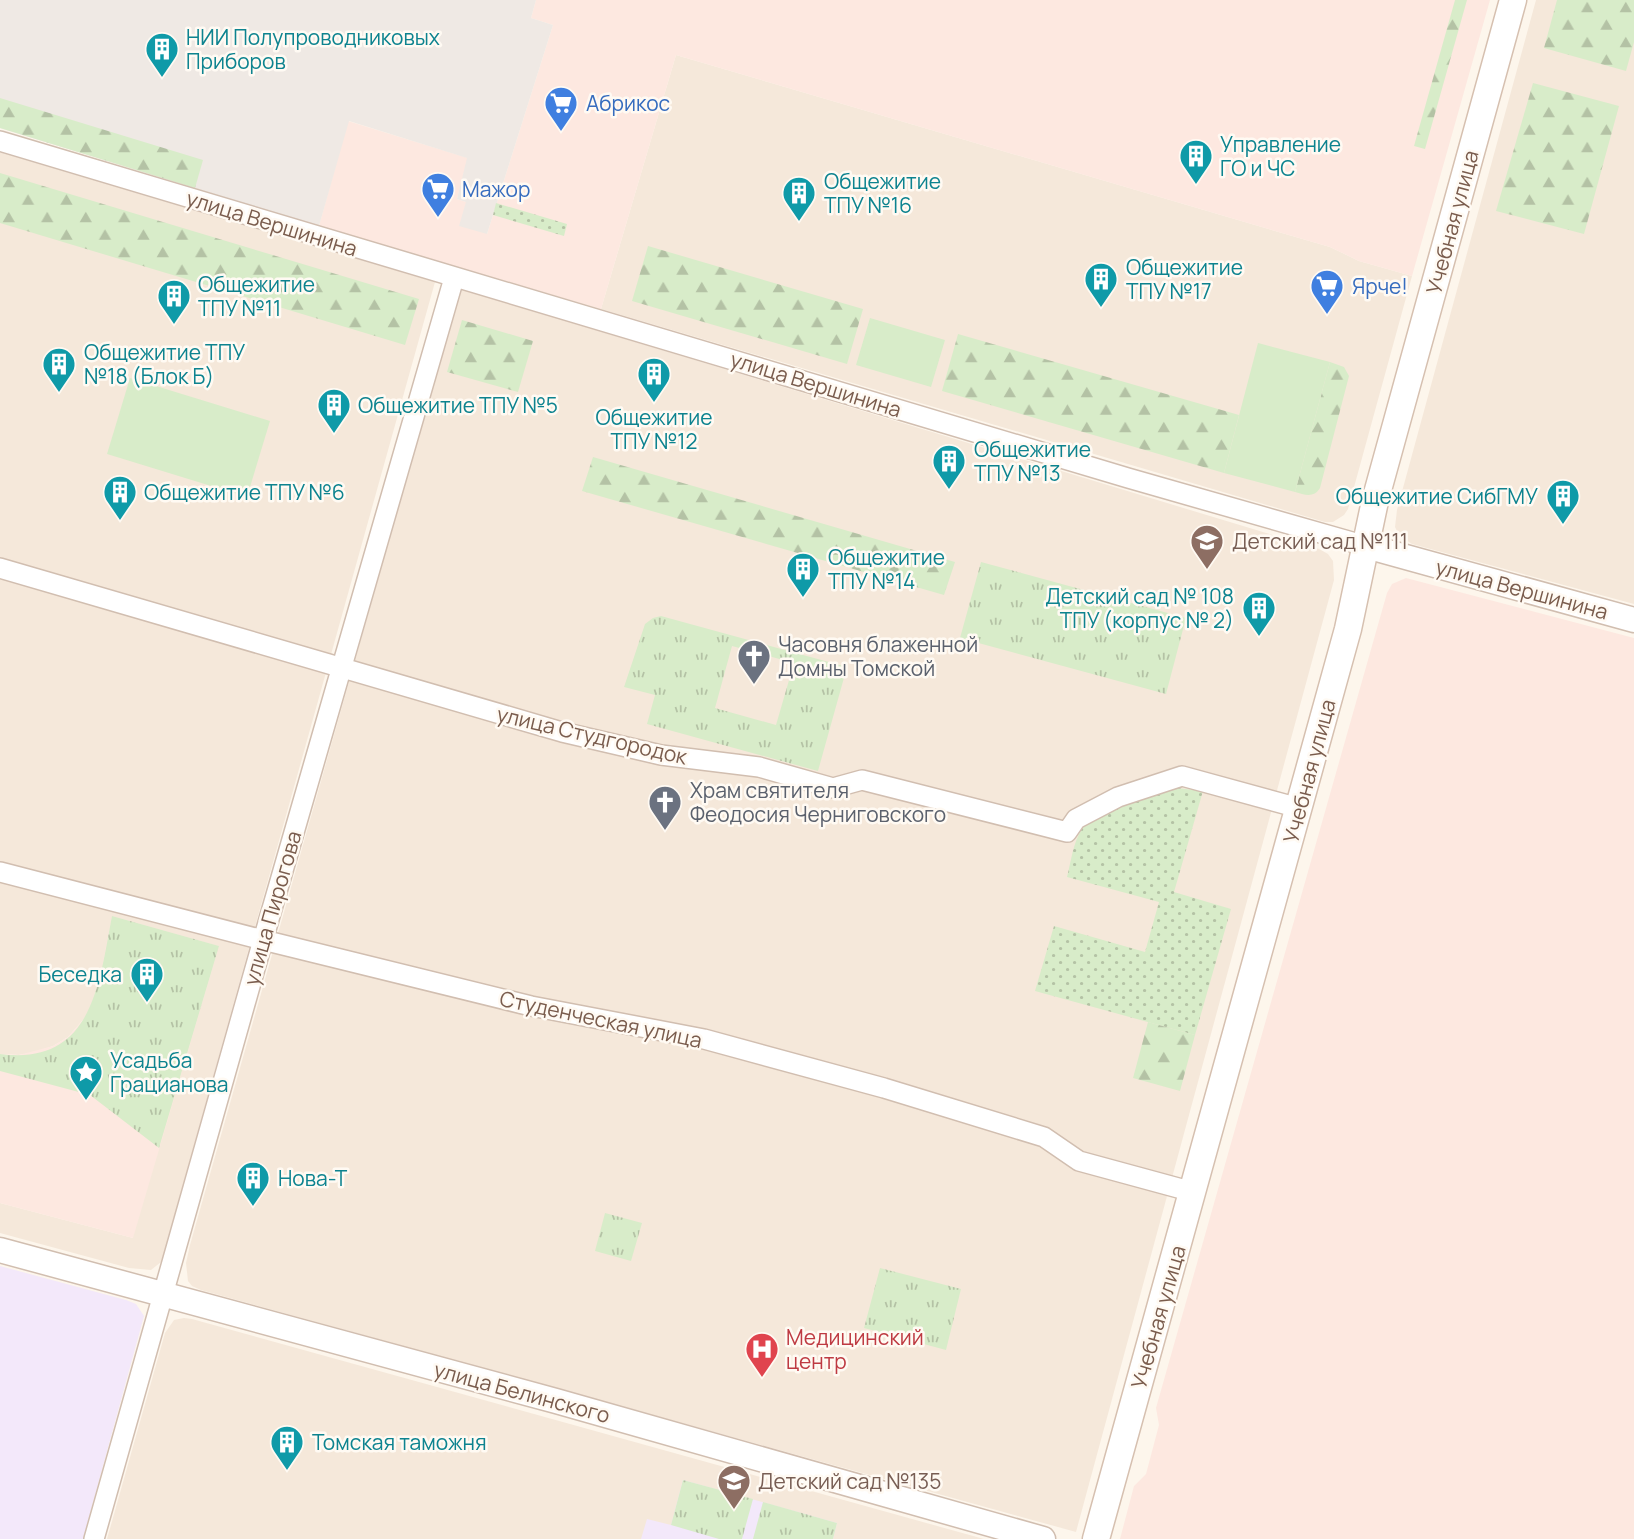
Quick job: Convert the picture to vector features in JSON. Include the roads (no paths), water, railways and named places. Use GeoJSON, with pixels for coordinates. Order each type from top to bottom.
{"type":"FeatureCollection","features":[{"type":"Feature","properties":{"kind":"main road","name":"Учебная улица"},"geometry":{"type":"LineString","coordinates":[[1096,1539],[1348,629],[1375,501],[1513,0]]}},
{"type":"Feature","properties":{"kind":"street","name":"улица Вершинина"},"geometry":{"type":"LineString","coordinates":[[0,141],[1128,478],[1634,620]]}},
{"type":"Feature","properties":{"kind":"street","name":"улица Пирогова"},"geometry":{"type":"LineString","coordinates":[[94,1539],[262,940],[454,278]]}},
{"type":"Feature","properties":{"kind":"street","name":"улица Студгородок"},"geometry":{"type":"LineString","coordinates":[[0,568],[562,732],[661,755],[759,767],[833,788],[862,780],[1067,832],[1076,819],[1118,797],[1182,776],[1299,808]]}},
{"type":"Feature","properties":{"kind":"street","name":"Студенческая улица"},"geometry":{"type":"LineString","coordinates":[[0,872],[524,1004],[730,1046],[884,1088],[1031,1133],[1044,1138],[1079,1161],[1193,1192]]}},
{"type":"Feature","properties":{"kind":"street","name":"улица Белинского"},"geometry":{"type":"LineString","coordinates":[[0,1250],[566,1404],[1043,1539]]}},
{"type":"Feature","properties":{"kind":"place","name":"НИИ Полупроводниковых Приборов"},"geometry":{"type":"Point","coordinates":[162,79]}},
{"type":"Feature","properties":{"kind":"place","name":"Абрикос"},"geometry":{"type":"Point","coordinates":[561,133]}},
{"type":"Feature","properties":{"kind":"place","name":"Управление ГО и ЧС"},"geometry":{"type":"Point","coordinates":[1196,186]}},
{"type":"Feature","properties":{"kind":"place","name":"Мажор"},"geometry":{"type":"Point","coordinates":[438,219]}},
{"type":"Feature","properties":{"kind":"place","name":"Общежитие ТПУ №16"},"geometry":{"type":"Point","coordinates":[799,223]}},
{"type":"Feature","properties":{"kind":"place","name":"Общежитие ТПУ №17"},"geometry":{"type":"Point","coordinates":[1101,309]}},
{"type":"Feature","properties":{"kind":"place","name":"Ярче!"},"geometry":{"type":"Point","coordinates":[1327,316]}},
{"type":"Feature","properties":{"kind":"place","name":"Общежитие ТПУ №11"},"geometry":{"type":"Point","coordinates":[174,326]}},
{"type":"Feature","properties":{"kind":"place","name":"Общежитие ТПУ №18 (Блок Б)"},"geometry":{"type":"Point","coordinates":[59,394]}},
{"type":"Feature","properties":{"kind":"place","name":"Общежитие ТПУ №12"},"geometry":{"type":"Point","coordinates":[654,404]}},
{"type":"Feature","properties":{"kind":"place","name":"Общежитие ТПУ №5"},"geometry":{"type":"Point","coordinates":[334,435]}},
{"type":"Feature","properties":{"kind":"place","name":"Общежитие ТПУ №13"},"geometry":{"type":"Point","coordinates":[949,491]}},
{"type":"Feature","properties":{"kind":"place","name":"Общежитие ТПУ №6"},"geometry":{"type":"Point","coordinates":[120,522]}},
{"type":"Feature","properties":{"kind":"place","name":"Общежитие СибГМУ"},"geometry":{"type":"Point","coordinates":[1563,526]}},
{"type":"Feature","properties":{"kind":"place","name":"Детский сад №111"},"geometry":{"type":"Point","coordinates":[1207,571]}},
{"type":"Feature","properties":{"kind":"place","name":"Общежитие ТПУ №14"},"geometry":{"type":"Point","coordinates":[803,599]}},
{"type":"Feature","properties":{"kind":"place","name":"Детский сад № 108 ТПУ (корпус № 2)"},"geometry":{"type":"Point","coordinates":[1259,638]}},
{"type":"Feature","properties":{"kind":"place","name":"Часовня блаженной Домны Томской"},"geometry":{"type":"Point","coordinates":[754,686]}},
{"type":"Feature","properties":{"kind":"place","name":"Храм святителя Феодосия Черниговского"},"geometry":{"type":"Point","coordinates":[665,832]}},
{"type":"Feature","properties":{"kind":"place","name":"Беседка"},"geometry":{"type":"Point","coordinates":[147,1004]}},
{"type":"Feature","properties":{"kind":"place","name":"Усадьба Грацианова"},"geometry":{"type":"Point","coordinates":[86,1102]}},
{"type":"Feature","properties":{"kind":"place","name":"Нова-Т"},"geometry":{"type":"Point","coordinates":[253,1208]}},
{"type":"Feature","properties":{"kind":"place","name":"Медицинский центр"},"geometry":{"type":"Point","coordinates":[762,1379]}},
{"type":"Feature","properties":{"kind":"place","name":"Томская таможня"},"geometry":{"type":"Point","coordinates":[287,1472]}},
{"type":"Feature","properties":{"kind":"place","name":"Детский сад №135"},"geometry":{"type":"Point","coordinates":[734,1511]}}]}
